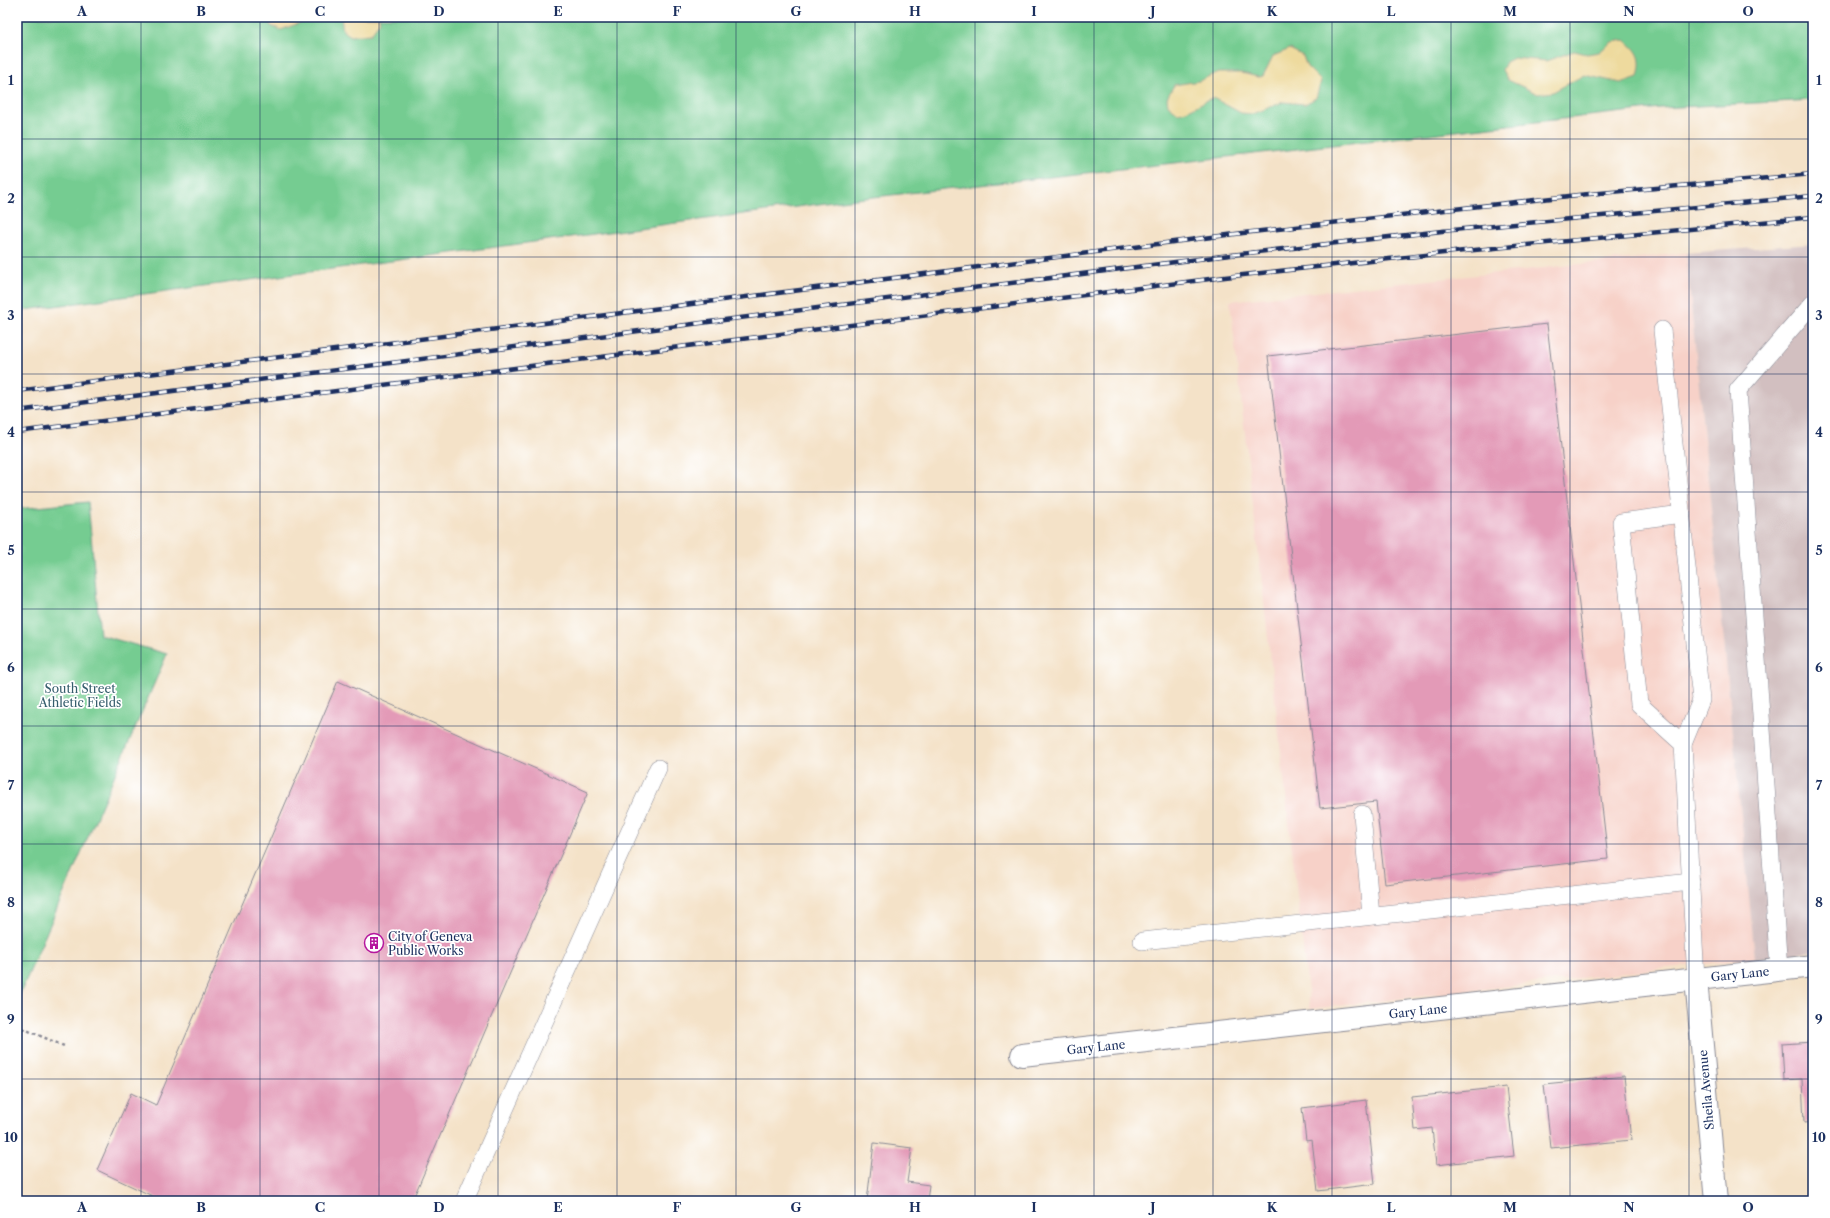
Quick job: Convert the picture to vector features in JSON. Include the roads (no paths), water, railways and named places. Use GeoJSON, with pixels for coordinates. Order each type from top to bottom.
{"type":"FeatureCollection","features":[{"type":"Feature","properties":{"kind":"street","name":"Gary Lane"},"geometry":{"type":"LineString","coordinates":[[1022,1055],[1813,966]]}},
{"type":"Feature","properties":{"kind":"street","name":"Sheila Avenue"},"geometry":{"type":"LineString","coordinates":[[1696,979],[1716,1201]]}},
{"type":"Feature","properties":{"kind":"lane"},"geometry":{"type":"LineString","coordinates":[[1779,970],[1738,390],[1813,303]]}},
{"type":"Feature","properties":{"kind":"lane"},"geometry":{"type":"LineString","coordinates":[[1662,330],[1702,700],[1683,744],[1696,979]]}},
{"type":"Feature","properties":{"kind":"lane"},"geometry":{"type":"LineString","coordinates":[[1682,514],[1621,522],[1639,704],[1683,744]]}},
{"type":"Feature","properties":{"kind":"lane"},"geometry":{"type":"LineString","coordinates":[[464,1201],[658,768]]}},
{"type":"Feature","properties":{"kind":"lane"},"geometry":{"type":"LineString","coordinates":[[1362,814],[1371,916]]}},
{"type":"Feature","properties":{"kind":"lane"},"geometry":{"type":"LineString","coordinates":[[1142,941],[1691,882]]}},
{"type":"Feature","properties":{"kind":"railway"},"geometry":{"type":"LineString","coordinates":[[17,391],[1243,233],[1578,195],[1813,174]]}},
{"type":"Feature","properties":{"kind":"railway"},"geometry":{"type":"LineString","coordinates":[[17,411],[1222,256],[1442,231],[1813,196]]}},
{"type":"Feature","properties":{"kind":"railway"},"geometry":{"type":"LineString","coordinates":[[17,432],[1225,277],[1444,253],[1813,217]]}},
{"type":"Feature","properties":{"kind":"place","name":"City of Geneva Public Works"},"geometry":{"type":"Point","coordinates":[374,943]}},
{"type":"Feature","properties":{"kind":"park label","name":"South Street Athletic Fields"},"geometry":{"type":"Point","coordinates":[80,695]}}]}
